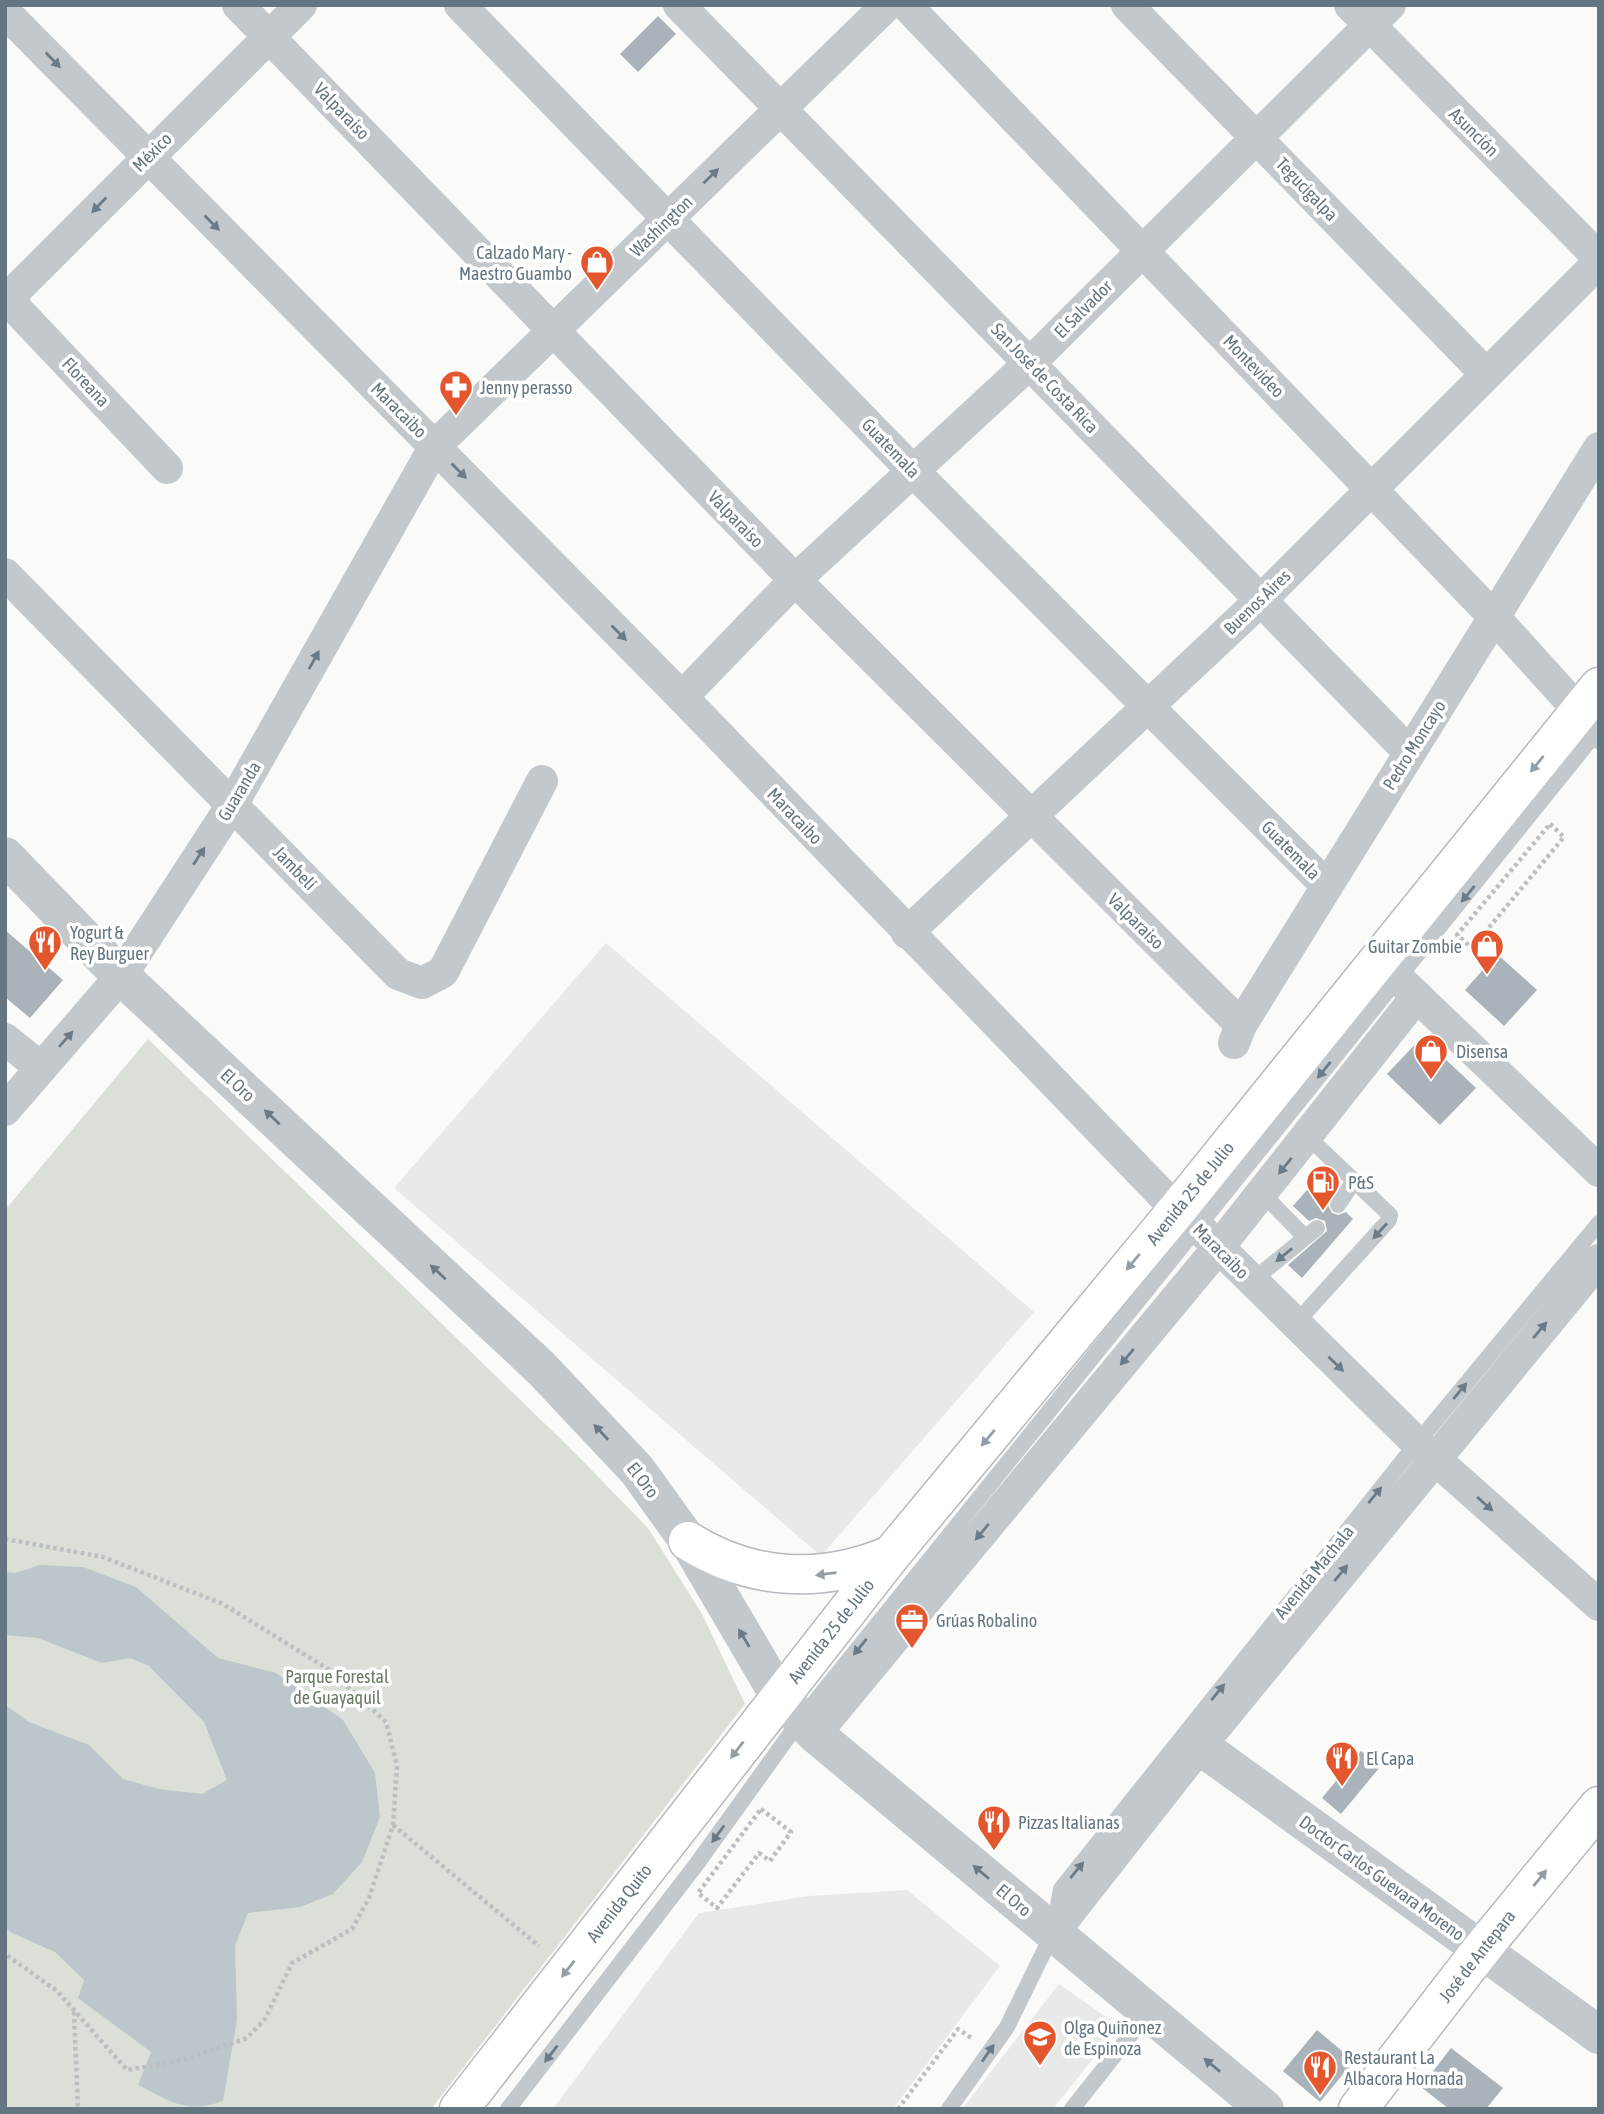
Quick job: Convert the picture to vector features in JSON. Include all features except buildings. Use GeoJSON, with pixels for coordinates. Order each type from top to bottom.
{"type":"FeatureCollection","features":[{"type":"Feature","properties":{"kind":"main road","name":"Avenida 25 de Julio"},"geometry":{"type":"LineString","coordinates":[[799,1716],[891,1555],[1197,1228],[1398,978],[1595,718]]}},
{"type":"Feature","properties":{"kind":"main road"},"geometry":{"type":"LineString","coordinates":[[688,1541],[735,1564],[787,1575],[841,1572],[891,1555]]}},
{"type":"Feature","properties":{"kind":"main road","name":"Avenida Quito"},"geometry":{"type":"LineString","coordinates":[[459,2109],[799,1716]]}},
{"type":"Feature","properties":{"kind":"main road","name":"José de Antepara"},"geometry":{"type":"LineString","coordinates":[[1358,2109],[1481,1950],[1599,1806]]}},
{"type":"Feature","properties":{"kind":"street","name":"Valparaiso"},"geometry":{"type":"LineString","coordinates":[[238,5],[795,580],[1029,816],[1237,1035]]}},
{"type":"Feature","properties":{"kind":"street","name":"México"},"geometry":{"type":"LineString","coordinates":[[6,299],[301,5]]}},
{"type":"Feature","properties":{"kind":"street","name":"Guatemala"},"geometry":{"type":"LineString","coordinates":[[460,5],[912,470],[1327,886]]}},
{"type":"Feature","properties":{"kind":"street","name":"San José de Costa Rica"},"geometry":{"type":"LineString","coordinates":[[679,5],[1409,752]]}},
{"type":"Feature","properties":{"kind":"street","name":"Washington"},"geometry":{"type":"LineString","coordinates":[[435,446],[887,5]]}},
{"type":"Feature","properties":{"kind":"street","name":"Montevideo"},"geometry":{"type":"LineString","coordinates":[[906,5],[1494,617],[1595,718]]}},
{"type":"Feature","properties":{"kind":"street","name":"Tegucigalpa"},"geometry":{"type":"LineString","coordinates":[[1127,5],[1486,374]]}},
{"type":"Feature","properties":{"kind":"street","name":"Maracaibo"},"geometry":{"type":"LineString","coordinates":[[5,12],[682,697],[906,933],[1197,1228],[1425,1451],[1599,1605]]}},
{"type":"Feature","properties":{"kind":"street","name":"El Salvador"},"geometry":{"type":"LineString","coordinates":[[682,697],[795,580],[1030,363],[1256,136],[1370,12]]}},
{"type":"Feature","properties":{"kind":"street","name":"Asunción"},"geometry":{"type":"LineString","coordinates":[[1370,12],[1599,260]]}},
{"type":"Feature","properties":{"kind":"street","name":"Buenos Aires"},"geometry":{"type":"LineString","coordinates":[[906,933],[1261,600],[1599,260]]}},
{"type":"Feature","properties":{"kind":"street","name":"Floreana"},"geometry":{"type":"LineString","coordinates":[[6,299],[167,468]]}},
{"type":"Feature","properties":{"kind":"street","name":"Guaranda"},"geometry":{"type":"LineString","coordinates":[[5,1110],[121,976],[232,805],[435,446]]}},
{"type":"Feature","properties":{"kind":"street","name":"Pedro Moncayo"},"geometry":{"type":"LineString","coordinates":[[1237,1035],[1409,752],[1599,449]]}},
{"type":"Feature","properties":{"kind":"street","name":"Jambelí"},"geometry":{"type":"LineString","coordinates":[[5,574],[398,974],[422,983],[443,972],[542,781]]}},
{"type":"Feature","properties":{"kind":"street","name":"El Oro"},"geometry":{"type":"LineString","coordinates":[[5,856],[121,976],[542,1369],[637,1470],[688,1541],[799,1716],[1053,1933],[1265,2109]]}},
{"type":"Feature","properties":{"kind":"street","name":"Avenida 25 de Julio"},"geometry":{"type":"LineString","coordinates":[[799,1716],[1197,1228],[1262,1193],[1308,1137],[1398,978]]}},
{"type":"Feature","properties":{"kind":"street"},"geometry":{"type":"LineString","coordinates":[[1398,978],[1599,1171]]}},
{"type":"Feature","properties":{"kind":"street"},"geometry":{"type":"LineString","coordinates":[[5,1039],[41,1068]]}},
{"type":"Feature","properties":{"kind":"street","name":"Avenida Machala"},"geometry":{"type":"LineString","coordinates":[[1053,1933],[1425,1451],[1599,1260]]}},
{"type":"Feature","properties":{"kind":"street","name":"Doctor Carlos Guevara Moreno"},"geometry":{"type":"LineString","coordinates":[[1199,1746],[1599,2035]]}},
{"type":"Feature","properties":{"kind":"lane"},"geometry":{"type":"LineString","coordinates":[[1295,1324],[1389,1220],[1390,1215],[1308,1137]]}},
{"type":"Feature","properties":{"kind":"lane"},"geometry":{"type":"LineString","coordinates":[[1338,1205],[1354,1181]]}},
{"type":"Feature","properties":{"kind":"lane"},"geometry":{"type":"LineString","coordinates":[[1252,1281],[1311,1233],[1262,1193]]}},
{"type":"Feature","properties":{"kind":"lane","name":"Avenida Machala"},"geometry":{"type":"LineString","coordinates":[[949,2109],[1007,2027],[1053,1933],[1062,1889],[1425,1451],[1599,1223]]}},
{"type":"Feature","properties":{"kind":"lane"},"geometry":{"type":"LineString","coordinates":[[508,2109],[696,1865],[799,1716]]}},
{"type":"Feature","properties":{"kind":"lane"},"geometry":{"type":"LineString","coordinates":[[1072,2109],[1148,2012]]}},
{"type":"Feature","properties":{"kind":"path"},"geometry":{"type":"LineString","coordinates":[[1550,824],[1564,837],[1472,947],[1457,935],[1550,824]]}},
{"type":"Feature","properties":{"kind":"path"},"geometry":{"type":"LineString","coordinates":[[5,1539],[103,1557],[223,1604],[328,1669],[386,1722],[397,1766],[393,1825],[369,1898],[352,1929],[292,1963],[265,2020],[247,2038],[183,2060],[127,2070],[57,1991],[5,1954]]}},
{"type":"Feature","properties":{"kind":"path"},"geometry":{"type":"LineString","coordinates":[[761,1809],[792,1832],[769,1861],[759,1853],[718,1908],[698,1893],[761,1809]]}},
{"type":"Feature","properties":{"kind":"path"},"geometry":{"type":"LineString","coordinates":[[393,1825],[539,1947]]}},
{"type":"Feature","properties":{"kind":"path"},"geometry":{"type":"LineString","coordinates":[[74,2011],[78,2109]]}},
{"type":"Feature","properties":{"kind":"path"},"geometry":{"type":"LineString","coordinates":[[898,2109],[958,2029],[980,2043]]}},
{"type":"Feature","properties":{"kind":"shaded area"},"geometry":{"type":"Polygon","coordinates":[[[606,943],[1034,1312],[821,1556],[394,1188],[606,943]]]}},
{"type":"Feature","properties":{"kind":"shaded area"},"geometry":{"type":"Polygon","coordinates":[[[40,1565],[83,1567],[136,1587],[218,1658],[276,1673],[343,1720],[375,1773],[380,1817],[362,1862],[333,1894],[300,1907],[248,1913],[235,1946],[237,2020],[223,2101],[189,2106],[170,2101],[138,2085],[151,2052],[78,1998],[84,1980],[55,1952],[12,1933],[5,1927],[5,1705],[29,1722],[89,1745],[123,1779],[159,1789],[202,1794],[227,1780],[204,1722],[149,1666],[130,1658],[102,1663],[38,1638],[5,1635],[5,1572],[15,1573],[40,1565]]]}},
{"type":"Feature","properties":{"kind":"shaded area"},"geometry":{"type":"Polygon","coordinates":[[[907,1890],[1000,1966],[893,2109],[553,2109],[699,1913],[809,1896],[907,1890]]]}},
{"type":"Feature","properties":{"kind":"shaded area","name":"Olga Quiñonez de Espinoza"},"geometry":{"type":"Polygon","coordinates":[[[1059,1984],[1119,2026],[1053,2109],[962,2109],[1059,1984]]]}},
{"type":"Feature","properties":{"kind":"green space","name":"Parque Forestal de Guayaquil"},"geometry":{"type":"Polygon","coordinates":[[[148,1039],[571,1449],[648,1528],[702,1614],[745,1704],[431,2109],[5,2109],[5,1210],[148,1039]]]}},
{"type":"Feature","properties":{"kind":"place","name":"Calzado Mary - Maestro Guambo"},"geometry":{"type":"Point","coordinates":[597,292]}},
{"type":"Feature","properties":{"kind":"place","name":"Jenny perasso"},"geometry":{"type":"Point","coordinates":[456,417]}},
{"type":"Feature","properties":{"kind":"place","name":"Yogurt & Rey Burguer"},"geometry":{"type":"Point","coordinates":[45,972]}},
{"type":"Feature","properties":{"kind":"place","name":"Guitar Zombie"},"geometry":{"type":"Point","coordinates":[1487,976]}},
{"type":"Feature","properties":{"kind":"place","name":"Disensa"},"geometry":{"type":"Point","coordinates":[1431,1081]}},
{"type":"Feature","properties":{"kind":"place","name":"P&S"},"geometry":{"type":"Point","coordinates":[1323,1212]}},
{"type":"Feature","properties":{"kind":"place","name":"Grúas Robalino"},"geometry":{"type":"Point","coordinates":[912,1650]}},
{"type":"Feature","properties":{"kind":"place","name":"El Capa"},"geometry":{"type":"Point","coordinates":[1342,1788]}},
{"type":"Feature","properties":{"kind":"place","name":"Pizzas Italianas"},"geometry":{"type":"Point","coordinates":[994,1852]}},
{"type":"Feature","properties":{"kind":"place","name":"Olga Quiñonez de Espinoza"},"geometry":{"type":"Point","coordinates":[1040,2067]}},
{"type":"Feature","properties":{"kind":"place","name":"Restaurant La Albacora Hornada"},"geometry":{"type":"Point","coordinates":[1320,2097]}}]}
